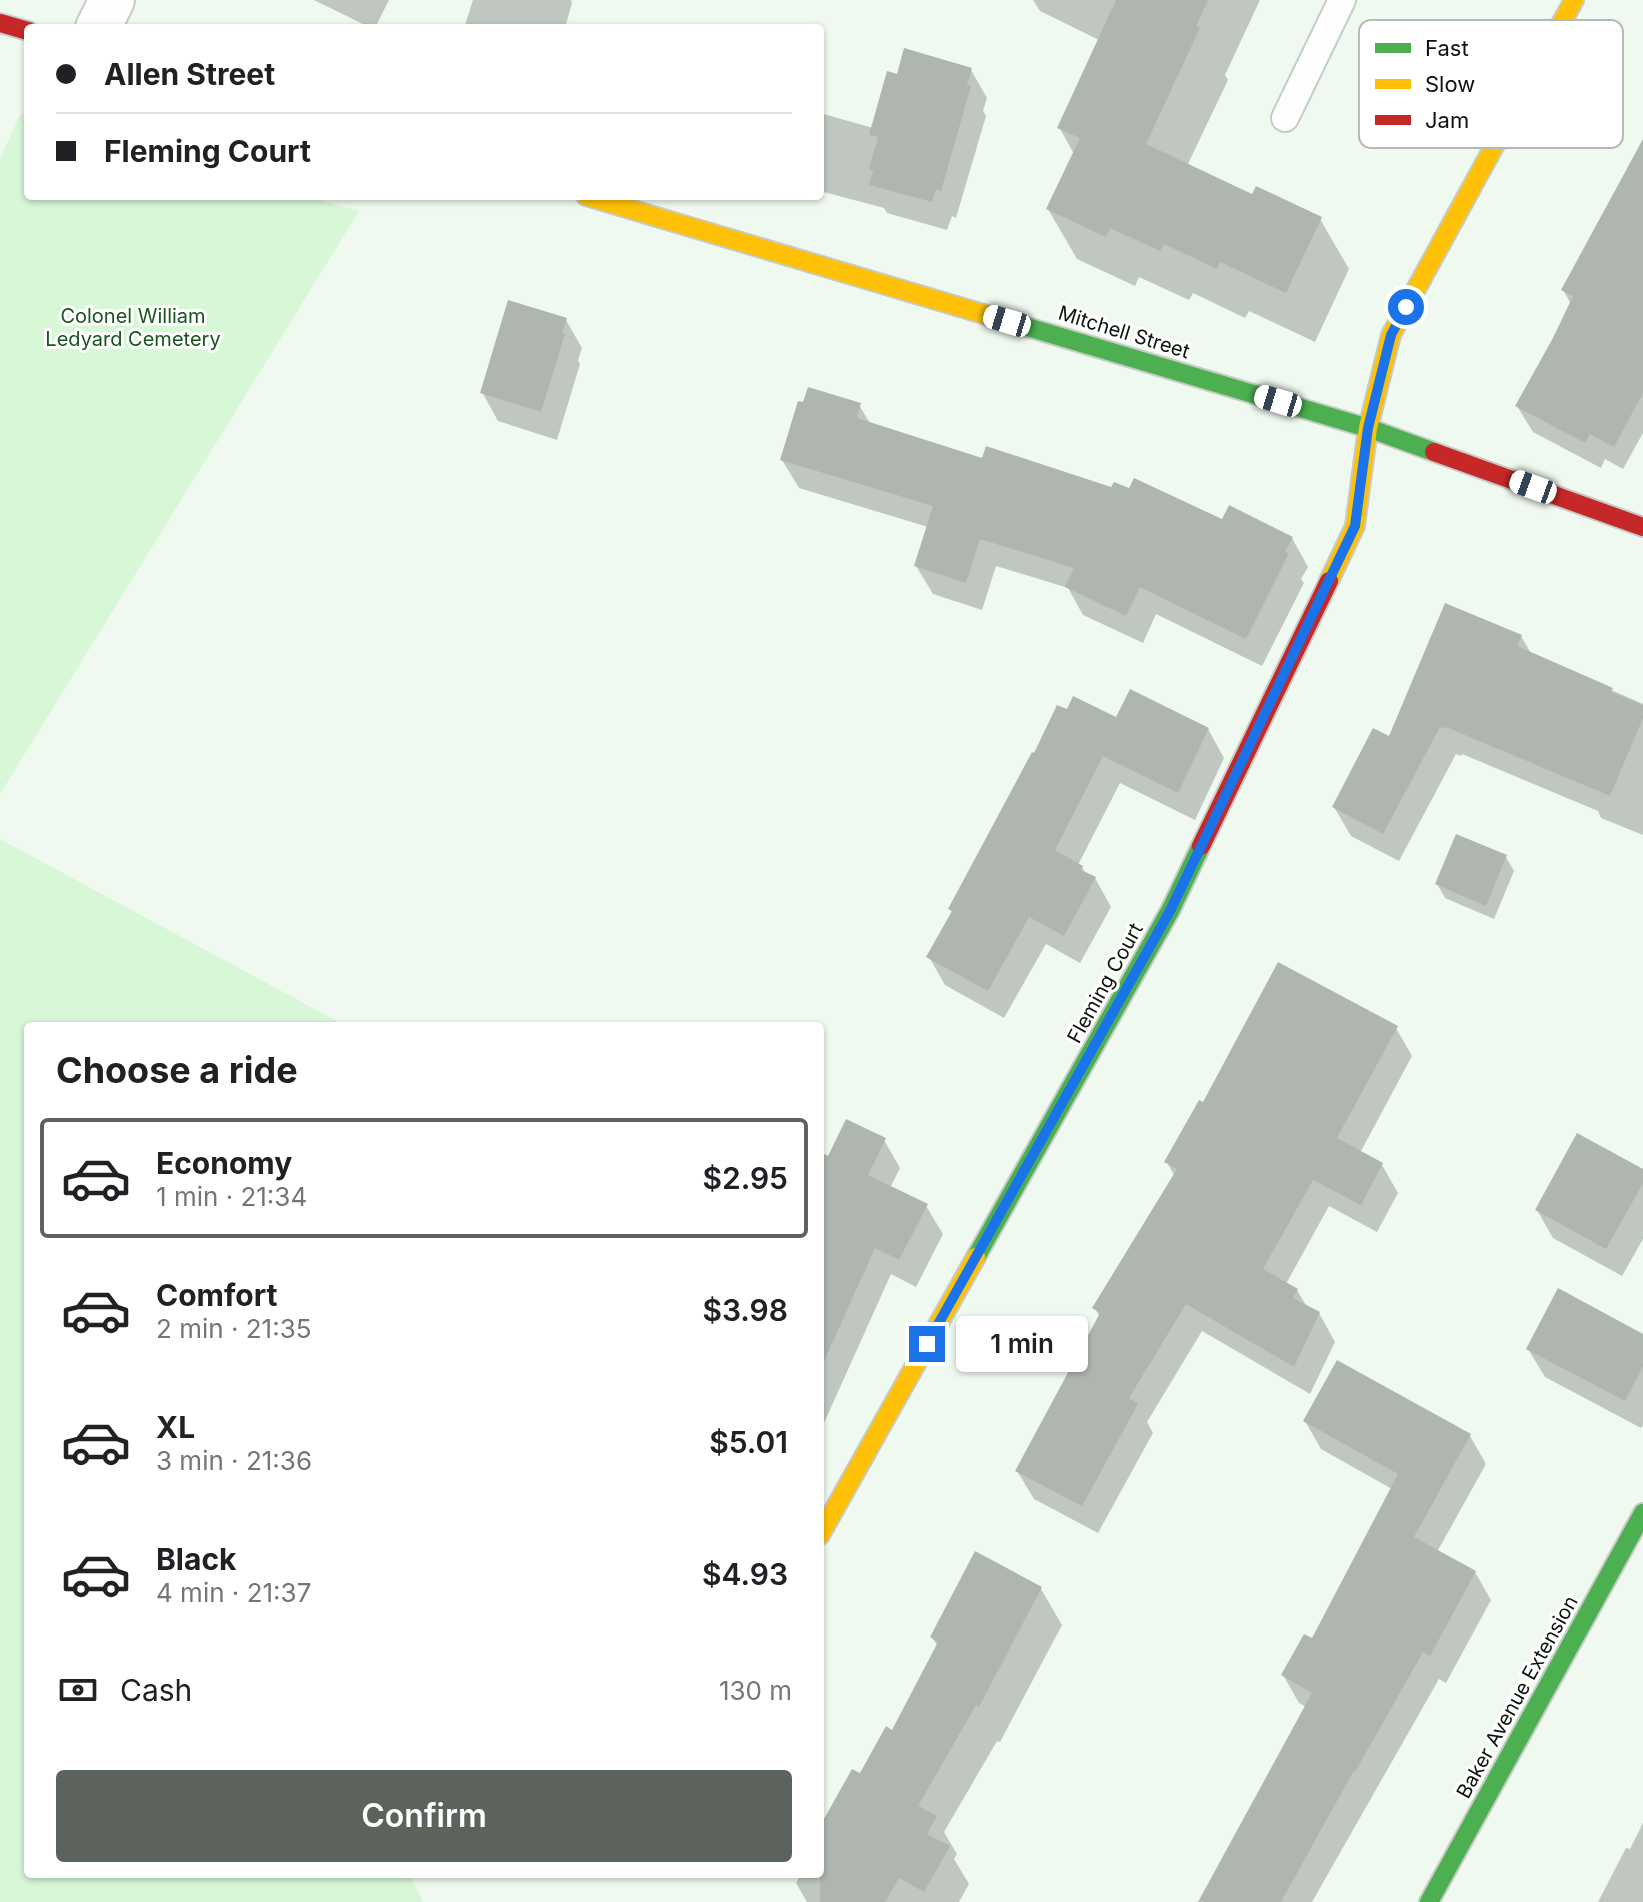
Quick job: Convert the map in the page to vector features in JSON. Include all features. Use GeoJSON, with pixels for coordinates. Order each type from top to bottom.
{"type":"FeatureCollection","features":[{"type":"Feature","properties":{"kind":"street"},"geometry":{"type":"LineString","coordinates":[[100,24],[112,0]]}},
{"type":"Feature","properties":{"kind":"street","name":"Fleming Court"},"geometry":{"type":"LineString","coordinates":[[1563,20],[1574,0]]}},
{"type":"Feature","properties":{"kind":"street"},"geometry":{"type":"LineString","coordinates":[[0,23],[24,30]]}},
{"type":"Feature","properties":{"kind":"street","name":"Fleming Court"},"geometry":{"type":"LineString","coordinates":[[824,1528],[1171,909],[1355,526],[1368,428],[1391,335],[1493,148]]}},
{"type":"Feature","properties":{"kind":"street","name":"Mitchell Street"},"geometry":{"type":"LineString","coordinates":[[599,200],[1368,428],[1643,527]]}},
{"type":"Feature","properties":{"kind":"street","name":"Baker Avenue Extension"},"geometry":{"type":"LineString","coordinates":[[1429,1902],[1643,1513]]}},
{"type":"Feature","properties":{"kind":"lane"},"geometry":{"type":"LineString","coordinates":[[1285,118],[1342,0]]}},
{"type":"Feature","properties":{"kind":"green space","name":"Colonel William Ledyard Cemetery"},"geometry":{"type":"Polygon","coordinates":[[[21,113],[24,114],[24,200],[320,200],[359,211],[0,794],[0,159],[21,113]]]}},
{"type":"Feature","properties":{"kind":"green space"},"geometry":{"type":"Polygon","coordinates":[[[0,839],[339,1022],[24,1022],[24,1878],[413,1878],[423,1902],[0,1902],[0,839]]]}},
{"type":"Feature","properties":{"kind":"building"},"geometry":{"type":"Polygon","coordinates":[[[1116,0],[1208,0],[1196,26],[1200,28],[1146,144],[1252,194],[1256,186],[1322,217],[1286,293],[1220,262],[1217,269],[1164,244],[1160,251],[1110,228],[1106,237],[1046,209],[1080,138],[1057,128],[1116,0]]]}},
{"type":"Feature","properties":{"kind":"building"},"geometry":{"type":"Polygon","coordinates":[[[904,48],[972,68],[967,85],[971,86],[941,191],[936,189],[932,202],[869,185],[873,171],[869,169],[878,137],[869,135],[887,71],[897,74],[904,48]]]}},
{"type":"Feature","properties":{"kind":"building"},"geometry":{"type":"Polygon","coordinates":[[[1643,139],[1643,393],[1614,447],[1590,434],[1585,443],[1515,406],[1573,296],[1561,290],[1643,139]]]}},
{"type":"Feature","properties":{"kind":"building"},"geometry":{"type":"Polygon","coordinates":[[[508,300],[567,318],[541,412],[480,393],[508,300]]]}},
{"type":"Feature","properties":{"kind":"building"},"geometry":{"type":"Polygon","coordinates":[[[808,387],[861,403],[857,418],[982,458],[986,446],[1111,487],[1114,482],[1129,488],[1134,478],[1222,519],[1229,505],[1293,537],[1285,552],[1289,553],[1246,639],[1140,587],[1126,616],[1065,587],[1074,568],[980,539],[966,583],[914,566],[933,506],[780,460],[798,401],[803,402],[808,387]]]}},
{"type":"Feature","properties":{"kind":"building"},"geometry":{"type":"Polygon","coordinates":[[[1445,603],[1522,635],[1517,646],[1613,688],[1611,692],[1643,705],[1643,718],[1610,796],[1440,727],[1383,834],[1332,807],[1373,728],[1389,736],[1445,603]]]}},
{"type":"Feature","properties":{"kind":"building"},"geometry":{"type":"Polygon","coordinates":[[[1130,689],[1209,728],[1178,793],[1103,756],[1055,850],[1083,866],[1081,870],[1096,877],[1064,936],[1029,917],[988,991],[926,957],[952,911],[948,909],[1057,705],[1067,709],[1073,696],[1116,717],[1130,689]]]}},
{"type":"Feature","properties":{"kind":"building"},"geometry":{"type":"Polygon","coordinates":[[[1456,834],[1507,855],[1486,906],[1435,884],[1456,834]]]}},
{"type":"Feature","properties":{"kind":"building"},"geometry":{"type":"Polygon","coordinates":[[[1278,962],[1398,1026],[1337,1138],[1383,1163],[1361,1205],[1313,1180],[1263,1269],[1298,1289],[1293,1298],[1320,1312],[1294,1367],[1186,1304],[1129,1398],[1138,1404],[1082,1506],[1015,1471],[1100,1313],[1092,1308],[1177,1169],[1164,1162],[1199,1100],[1203,1102],[1278,962]]]}},
{"type":"Feature","properties":{"kind":"building"},"geometry":{"type":"Polygon","coordinates":[[[846,1119],[886,1138],[868,1175],[928,1204],[899,1260],[875,1248],[824,1361],[824,1154],[828,1156],[846,1119]]]}},
{"type":"Feature","properties":{"kind":"building"},"geometry":{"type":"Polygon","coordinates":[[[1577,1133],[1643,1169],[1643,1183],[1606,1249],[1535,1210],[1577,1133]]]}},
{"type":"Feature","properties":{"kind":"building"},"geometry":{"type":"Polygon","coordinates":[[[1558,1288],[1643,1334],[1643,1366],[1625,1401],[1526,1349],[1558,1288]]]}},
{"type":"Feature","properties":{"kind":"building"},"geometry":{"type":"Polygon","coordinates":[[[1337,1360],[1471,1434],[1414,1537],[1476,1571],[1430,1656],[1423,1652],[1281,1902],[1198,1902],[1312,1693],[1281,1675],[1304,1634],[1312,1638],[1398,1474],[1303,1421],[1337,1360]]]}},
{"type":"Feature","properties":{"kind":"building"},"geometry":{"type":"Polygon","coordinates":[[[975,1551],[1042,1587],[979,1707],[976,1705],[918,1806],[937,1816],[927,1834],[950,1846],[924,1892],[899,1878],[885,1902],[820,1902],[820,1878],[824,1878],[824,1819],[852,1769],[860,1773],[886,1726],[892,1730],[938,1642],[930,1637],[975,1551]]]}},
{"type":"Feature","properties":{"kind":"traffic: fast"},"geometry":{"type":"LineString","coordinates":[[990,316],[1368,428],[1434,452]]}},
{"type":"Feature","properties":{"kind":"traffic: fast"},"geometry":{"type":"LineString","coordinates":[[976,1257],[1171,909],[1201,846]]}},
{"type":"Feature","properties":{"kind":"traffic: fast"},"geometry":{"type":"LineString","coordinates":[[1429,1902],[1643,1513]]}},
{"type":"Feature","properties":{"kind":"traffic: slow"},"geometry":{"type":"LineString","coordinates":[[1563,20],[1574,0]]}},
{"type":"Feature","properties":{"kind":"traffic: slow"},"geometry":{"type":"LineString","coordinates":[[1329,581],[1355,526],[1368,428],[1391,335],[1493,148]]}},
{"type":"Feature","properties":{"kind":"traffic: slow"},"geometry":{"type":"LineString","coordinates":[[599,200],[990,316]]}},
{"type":"Feature","properties":{"kind":"traffic: slow"},"geometry":{"type":"LineString","coordinates":[[824,1528],[976,1257]]}},
{"type":"Feature","properties":{"kind":"traffic: jam"},"geometry":{"type":"LineString","coordinates":[[0,23],[24,30]]}},
{"type":"Feature","properties":{"kind":"traffic: jam"},"geometry":{"type":"LineString","coordinates":[[1434,452],[1643,527]]}},
{"type":"Feature","properties":{"kind":"traffic: jam"},"geometry":{"type":"LineString","coordinates":[[1201,846],[1329,581]]}},
{"type":"Feature","properties":{"kind":"route"},"geometry":{"type":"LineString","coordinates":[[927,1344],[1171,909],[1355,526],[1368,428],[1391,335],[1406,307]]}}]}
